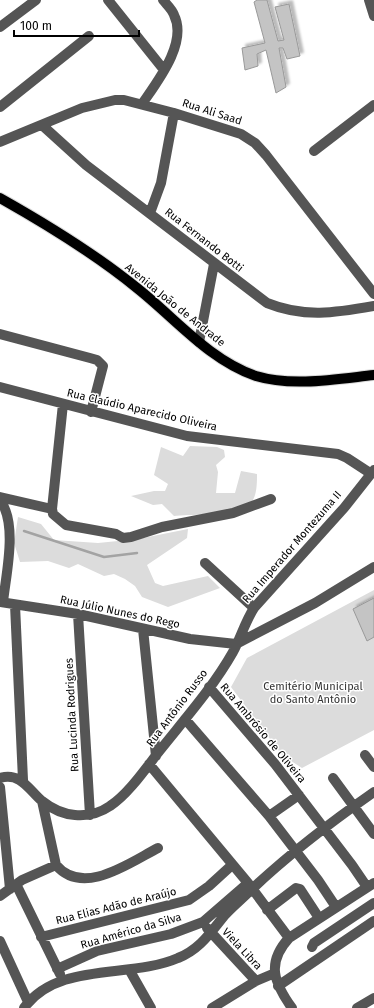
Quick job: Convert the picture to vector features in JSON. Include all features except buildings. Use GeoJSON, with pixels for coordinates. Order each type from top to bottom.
{"type":"FeatureCollection","features":[{"type":"Feature","properties":{"kind":"main road","name":"Avenida João de Andrade"},"geometry":{"type":"LineString","coordinates":[[0,198],[88,250],[138,289],[199,342],[239,369],[263,377],[294,381],[319,381],[374,375]]}},
{"type":"Feature","properties":{"kind":"street"},"geometry":{"type":"LineString","coordinates":[[0,27],[36,0]]}},
{"type":"Feature","properties":{"kind":"street"},"geometry":{"type":"LineString","coordinates":[[108,0],[164,70]]}},
{"type":"Feature","properties":{"kind":"street"},"geometry":{"type":"LineString","coordinates":[[142,104],[164,70],[176,44],[177,31],[175,15],[163,0]]}},
{"type":"Feature","properties":{"kind":"street"},"geometry":{"type":"LineString","coordinates":[[369,0],[374,16]]}},
{"type":"Feature","properties":{"kind":"street"},"geometry":{"type":"LineString","coordinates":[[0,107],[89,36]]}},
{"type":"Feature","properties":{"kind":"street","name":"Rua Ali Saad"},"geometry":{"type":"LineString","coordinates":[[0,142],[43,126],[82,108],[104,102],[124,100],[174,113],[241,134],[255,143],[374,294]]}},
{"type":"Feature","properties":{"kind":"street"},"geometry":{"type":"LineString","coordinates":[[314,151],[374,105]]}},
{"type":"Feature","properties":{"kind":"street"},"geometry":{"type":"LineString","coordinates":[[150,213],[161,182],[174,113]]}},
{"type":"Feature","properties":{"kind":"street","name":"Rua Fernando Botti"},"geometry":{"type":"LineString","coordinates":[[43,126],[86,165],[266,303],[284,310],[315,314],[344,312],[374,306]]}},
{"type":"Feature","properties":{"kind":"street"},"geometry":{"type":"LineString","coordinates":[[199,342],[214,264]]}},
{"type":"Feature","properties":{"kind":"street"},"geometry":{"type":"LineString","coordinates":[[0,334],[90,358],[101,363],[102,366],[91,412]]}},
{"type":"Feature","properties":{"kind":"street","name":"Rua Claúdio Aparecido Oliveira"},"geometry":{"type":"LineString","coordinates":[[0,387],[91,412],[210,440],[338,454],[372,471]]}},
{"type":"Feature","properties":{"kind":"street"},"geometry":{"type":"LineString","coordinates":[[63,404],[52,509],[53,514],[66,525],[116,534],[124,538],[162,527],[233,513],[271,499]]}},
{"type":"Feature","properties":{"kind":"street","name":"Rua Imperador Montezuma II"},"geometry":{"type":"LineString","coordinates":[[236,644],[254,608],[344,508],[372,471]]}},
{"type":"Feature","properties":{"kind":"street"},"geometry":{"type":"LineString","coordinates":[[0,499],[52,509]]}},
{"type":"Feature","properties":{"kind":"street"},"geometry":{"type":"LineString","coordinates":[[0,499],[8,515],[9,532],[1,602]]}},
{"type":"Feature","properties":{"kind":"street"},"geometry":{"type":"LineString","coordinates":[[205,563],[254,608]]}},
{"type":"Feature","properties":{"kind":"street"},"geometry":{"type":"LineString","coordinates":[[236,644],[315,603],[374,567]]}},
{"type":"Feature","properties":{"kind":"street","name":"Rua Júlio Nunes do Rego"},"geometry":{"type":"LineString","coordinates":[[1,602],[78,614],[190,640],[236,644]]}},
{"type":"Feature","properties":{"kind":"street"},"geometry":{"type":"LineString","coordinates":[[0,778],[14,778],[23,780],[15,604]]}},
{"type":"Feature","properties":{"kind":"street","name":"Rua Lucinda Rodrigues"},"geometry":{"type":"LineString","coordinates":[[78,614],[90,815]]}},
{"type":"Feature","properties":{"kind":"street"},"geometry":{"type":"LineString","coordinates":[[143,629],[156,756]]}},
{"type":"Feature","properties":{"kind":"street","name":"Rua Antônio Russo"},"geometry":{"type":"LineString","coordinates":[[23,780],[42,800],[60,812],[75,816],[90,815],[102,811],[117,801],[156,756],[209,687],[236,644]]}},
{"type":"Feature","properties":{"kind":"street","name":"Rua Ambrósio de Oliveira"},"geometry":{"type":"LineString","coordinates":[[209,687],[275,764],[352,865],[370,885]]}},
{"type":"Feature","properties":{"kind":"street"},"geometry":{"type":"LineString","coordinates":[[185,719],[269,816],[318,880],[336,907]]}},
{"type":"Feature","properties":{"kind":"street"},"geometry":{"type":"LineString","coordinates":[[365,754],[374,767]]}},
{"type":"Feature","properties":{"kind":"street"},"geometry":{"type":"LineString","coordinates":[[149,764],[250,886],[289,938]]}},
{"type":"Feature","properties":{"kind":"street"},"geometry":{"type":"LineString","coordinates":[[333,778],[374,834]]}},
{"type":"Feature","properties":{"kind":"street"},"geometry":{"type":"LineString","coordinates":[[0,787],[13,886],[62,979]]}},
{"type":"Feature","properties":{"kind":"street"},"geometry":{"type":"LineString","coordinates":[[0,941],[26,1005],[41,991],[62,979],[130,971],[158,965],[178,958],[194,950],[211,933],[250,886],[296,852],[323,828],[374,792]]}},
{"type":"Feature","properties":{"kind":"street","name":"Rua Ambrósio de Oliveira"},"geometry":{"type":"LineString","coordinates":[[269,816],[299,795]]}},
{"type":"Feature","properties":{"kind":"street"},"geometry":{"type":"LineString","coordinates":[[42,800],[56,865],[72,877],[90,878],[116,869],[158,848]]}},
{"type":"Feature","properties":{"kind":"street"},"geometry":{"type":"LineString","coordinates":[[0,896],[13,886],[56,865]]}},
{"type":"Feature","properties":{"kind":"street","name":"Rua Elias Adão de Araújo"},"geometry":{"type":"LineString","coordinates":[[41,937],[189,900],[209,886],[232,865]]}},
{"type":"Feature","properties":{"kind":"street"},"geometry":{"type":"LineString","coordinates":[[292,1008],[278,986],[275,973],[276,956],[280,948],[289,938],[370,885]]}},
{"type":"Feature","properties":{"kind":"street","name":"Rua Américo da Silva"},"geometry":{"type":"LineString","coordinates":[[57,969],[97,951],[171,934],[203,922],[250,886]]}},
{"type":"Feature","properties":{"kind":"street"},"geometry":{"type":"LineString","coordinates":[[267,910],[296,888],[300,889],[319,918]]}},
{"type":"Feature","properties":{"kind":"street"},"geometry":{"type":"LineString","coordinates":[[312,947],[314,943],[374,902]]}},
{"type":"Feature","properties":{"kind":"street","name":"Viela Libra"},"geometry":{"type":"LineString","coordinates":[[203,922],[211,933],[256,981]]}},
{"type":"Feature","properties":{"kind":"street"},"geometry":{"type":"LineString","coordinates":[[278,986],[374,922]]}},
{"type":"Feature","properties":{"kind":"street"},"geometry":{"type":"LineString","coordinates":[[130,971],[150,1008]]}},
{"type":"Feature","properties":{"kind":"street"},"geometry":{"type":"LineString","coordinates":[[212,1008],[256,981],[275,973]]}},
{"type":"Feature","properties":{"kind":"street"},"geometry":{"type":"LineString","coordinates":[[357,1008],[373,1000]]}},
{"type":"Feature","properties":{"kind":"green space"},"geometry":{"type":"Polygon","coordinates":[[[190,446],[217,447],[224,450],[225,457],[216,465],[218,472],[216,493],[235,493],[241,471],[257,474],[256,492],[252,502],[246,507],[238,510],[216,514],[174,516],[162,504],[153,505],[131,496],[154,491],[165,491],[168,484],[154,475],[161,447],[183,456],[190,446]]]}},
{"type":"Feature","properties":{"kind":"green space"},"geometry":{"type":"Polygon","coordinates":[[[18,517],[41,524],[54,540],[98,543],[138,539],[188,529],[187,538],[147,565],[155,583],[163,586],[208,576],[220,588],[168,607],[142,597],[135,586],[114,574],[104,576],[78,564],[69,568],[48,561],[20,562],[14,543],[18,517]]]}},
{"type":"Feature","properties":{"kind":"green space","name":"Cemitério Municipal do Santo Antônio"},"geometry":{"type":"Polygon","coordinates":[[[374,590],[374,730],[302,768],[282,755],[231,687],[247,658],[374,590]]]}},
{"type":"Feature","properties":{"kind":"waterway"},"geometry":{"type":"LineString","coordinates":[[24,531],[104,557],[137,553]]}}]}
